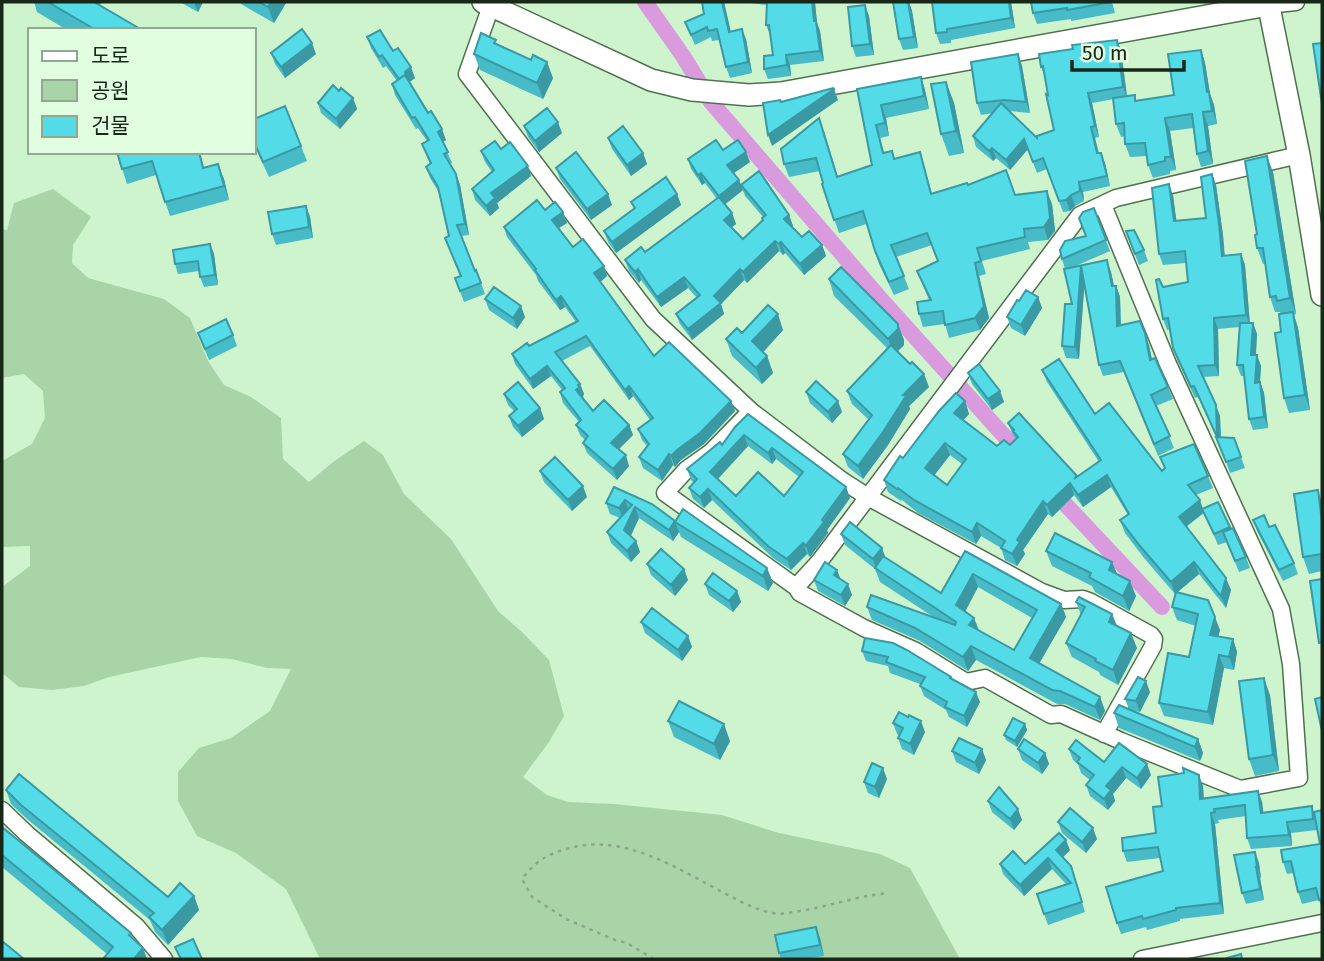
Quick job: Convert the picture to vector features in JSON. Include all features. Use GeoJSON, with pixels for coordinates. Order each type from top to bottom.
{"type":"FeatureCollection","features":[{"type":"Feature","properties":{"kind":"main road"},"geometry":{"type":"LineString","coordinates":[[487,4],[651,80],[692,90],[749,95],[781,93],[1268,3],[1299,155],[1322,295]]}},
{"type":"Feature","properties":{"kind":"street"},"geometry":{"type":"LineString","coordinates":[[1268,3],[1296,2]]}},
{"type":"Feature","properties":{"kind":"street"},"geometry":{"type":"LineString","coordinates":[[487,4],[467,74],[653,319],[751,411],[868,497],[1042,592],[1064,600],[1083,599],[1091,602],[1151,635],[1154,639],[1153,646],[1104,734]]}},
{"type":"Feature","properties":{"kind":"street"},"geometry":{"type":"LineString","coordinates":[[796,587],[819,562],[1080,215],[1116,198],[1299,155]]}},
{"type":"Feature","properties":{"kind":"street"},"geometry":{"type":"LineString","coordinates":[[751,411],[711,452],[687,469],[665,493],[796,587],[800,593],[864,628],[916,652],[966,682],[985,678],[1051,715],[1061,714],[1240,789],[1300,778],[1291,664],[1281,609],[1168,364],[1103,205]]}},
{"type":"Feature","properties":{"kind":"street"},"geometry":{"type":"LineString","coordinates":[[2,810],[136,926],[164,959]]}},
{"type":"Feature","properties":{"kind":"street"},"geometry":{"type":"LineString","coordinates":[[1142,959],[1322,923]]}},
{"type":"Feature","properties":{"kind":"path"},"geometry":{"type":"LineString","coordinates":[[654,959],[627,943],[566,919],[531,897],[522,879],[534,864],[558,852],[584,844],[600,843],[650,855],[755,909],[776,914],[888,893]]}},
{"type":"Feature","properties":{"kind":"green space"},"geometry":{"type":"Polygon","coordinates":[[[53,189],[91,217],[73,245],[72,263],[88,278],[164,299],[190,318],[208,361],[224,385],[251,397],[281,418],[283,459],[309,482],[364,441],[383,455],[404,494],[451,539],[498,611],[549,660],[564,716],[523,777],[547,795],[568,802],[722,815],[779,833],[880,854],[910,868],[960,959],[320,959],[286,889],[236,853],[197,836],[178,801],[178,772],[199,748],[231,738],[270,711],[291,669],[267,668],[232,659],[201,657],[109,677],[84,686],[52,690],[19,687],[2,673],[2,587],[30,566],[30,546],[2,547],[2,461],[32,444],[45,418],[43,391],[24,374],[2,378],[2,229],[7,230],[14,203],[53,189]]]}},
{"type":"Feature","properties":{"kind":"building"},"geometry":{"type":"Polygon","coordinates":[[[48,2],[94,2],[139,28],[93,28],[48,2]]]}},
{"type":"Feature","properties":{"kind":"building"},"geometry":{"type":"Polygon","coordinates":[[[702,2],[722,2],[729,32],[742,29],[748,62],[726,67],[717,29],[708,31],[707,27],[691,35],[685,22],[704,14],[702,2]]]}},
{"type":"Feature","properties":{"kind":"building"},"geometry":{"type":"Polygon","coordinates":[[[767,2],[812,2],[820,51],[786,55],[787,65],[764,69],[764,56],[773,55],[769,25],[766,25],[767,2]]]}},
{"type":"Feature","properties":{"kind":"building"},"geometry":{"type":"Polygon","coordinates":[[[893,2],[908,2],[914,37],[899,39],[893,2]]]}},
{"type":"Feature","properties":{"kind":"building"},"geometry":{"type":"Polygon","coordinates":[[[932,2],[1009,2],[1011,18],[936,33],[932,2]]]}},
{"type":"Feature","properties":{"kind":"building"},"geometry":{"type":"Polygon","coordinates":[[[1031,2],[1111,2],[1033,13],[1031,2]]]}},
{"type":"Feature","properties":{"kind":"building"},"geometry":{"type":"Polygon","coordinates":[[[865,5],[870,44],[852,46],[848,7],[865,5]]]}},
{"type":"Feature","properties":{"kind":"building"},"geometry":{"type":"Polygon","coordinates":[[[302,29],[312,43],[281,67],[271,53],[302,29]]]}},
{"type":"Feature","properties":{"kind":"building"},"geometry":{"type":"Polygon","coordinates":[[[380,30],[393,51],[398,48],[411,67],[399,79],[382,55],[379,57],[367,37],[380,30]]]}},
{"type":"Feature","properties":{"kind":"building"},"geometry":{"type":"Polygon","coordinates":[[[481,33],[496,40],[494,43],[531,60],[533,55],[547,62],[537,83],[474,54],[481,33]]]}},
{"type":"Feature","properties":{"kind":"building"},"geometry":{"type":"Polygon","coordinates":[[[1117,40],[1123,87],[1088,93],[1095,126],[1091,127],[1097,153],[1101,153],[1107,176],[1079,182],[1080,191],[1066,200],[1059,201],[1043,158],[1033,162],[1024,139],[1006,160],[992,148],[989,151],[973,136],[1001,103],[1037,138],[1054,130],[1039,54],[1073,49],[1072,45],[1117,40]]]}},
{"type":"Feature","properties":{"kind":"building"},"geometry":{"type":"Polygon","coordinates":[[[1322,43],[1322,104],[1313,44],[1322,43]]]}},
{"type":"Feature","properties":{"kind":"building"},"geometry":{"type":"Polygon","coordinates":[[[1201,50],[1212,111],[1203,112],[1208,151],[1197,154],[1192,114],[1165,118],[1171,157],[1148,165],[1145,143],[1125,144],[1124,123],[1116,124],[1113,98],[1135,95],[1135,101],[1174,95],[1168,54],[1201,50]]]}},
{"type":"Feature","properties":{"kind":"building"},"geometry":{"type":"Polygon","coordinates":[[[1018,54],[1026,102],[1004,100],[977,103],[971,62],[1018,54]]]}},
{"type":"Feature","properties":{"kind":"building"},"geometry":{"type":"Polygon","coordinates":[[[405,75],[428,113],[431,111],[442,129],[438,132],[448,152],[444,154],[456,174],[465,224],[457,225],[481,283],[460,291],[455,278],[461,276],[445,238],[449,236],[438,187],[426,167],[431,163],[422,144],[429,140],[392,84],[405,75]]]}},
{"type":"Feature","properties":{"kind":"building"},"geometry":{"type":"Polygon","coordinates":[[[921,77],[924,96],[881,105],[885,123],[876,125],[883,153],[892,151],[894,159],[920,152],[931,194],[967,183],[968,185],[1006,170],[1015,195],[1047,191],[1050,218],[1044,227],[1024,229],[1025,237],[977,248],[981,261],[975,263],[984,306],[975,318],[945,325],[943,311],[919,314],[917,302],[931,300],[917,271],[938,261],[927,233],[891,245],[904,276],[889,282],[875,251],[863,211],[834,220],[816,158],[784,164],[781,149],[819,118],[837,177],[872,165],[857,89],[921,77]]]}},
{"type":"Feature","properties":{"kind":"building"},"geometry":{"type":"Polygon","coordinates":[[[946,82],[956,131],[941,134],[931,84],[946,82]]]}},
{"type":"Feature","properties":{"kind":"building"},"geometry":{"type":"Polygon","coordinates":[[[333,85],[353,98],[336,119],[318,103],[333,85]]]}},
{"type":"Feature","properties":{"kind":"building"},"geometry":{"type":"Polygon","coordinates":[[[833,88],[768,135],[763,103],[781,102],[833,88]]]}},
{"type":"Feature","properties":{"kind":"building"},"geometry":{"type":"Polygon","coordinates":[[[285,106],[301,146],[263,162],[256,146],[256,118],[285,106]]]}},
{"type":"Feature","properties":{"kind":"building"},"geometry":{"type":"Polygon","coordinates":[[[547,108],[558,122],[535,141],[524,126],[547,108]]]}},
{"type":"Feature","properties":{"kind":"building"},"geometry":{"type":"Polygon","coordinates":[[[623,126],[643,153],[627,165],[608,138],[623,126]]]}},
{"type":"Feature","properties":{"kind":"building"},"geometry":{"type":"Polygon","coordinates":[[[716,140],[723,150],[738,140],[746,152],[727,165],[739,180],[719,196],[701,173],[698,175],[688,159],[716,140]]]}},
{"type":"Feature","properties":{"kind":"building"},"geometry":{"type":"Polygon","coordinates":[[[495,141],[501,149],[510,142],[528,166],[491,193],[495,198],[486,206],[472,189],[494,170],[481,151],[495,141]]]}},
{"type":"Feature","properties":{"kind":"building"},"geometry":{"type":"Polygon","coordinates":[[[576,152],[608,194],[587,209],[556,168],[576,152]]]}},
{"type":"Feature","properties":{"kind":"building"},"geometry":{"type":"Polygon","coordinates":[[[118,154],[200,154],[203,168],[218,164],[224,186],[165,202],[152,161],[122,169],[118,154]]]}},
{"type":"Feature","properties":{"kind":"building"},"geometry":{"type":"Polygon","coordinates":[[[1267,156],[1290,298],[1277,301],[1276,296],[1270,297],[1263,248],[1257,248],[1245,161],[1267,156]]]}},
{"type":"Feature","properties":{"kind":"building"},"geometry":{"type":"Polygon","coordinates":[[[759,171],[789,215],[784,219],[802,237],[809,231],[822,245],[800,264],[781,242],[779,244],[775,241],[743,272],[740,269],[714,296],[721,303],[688,329],[676,314],[700,295],[684,277],[657,297],[638,269],[635,272],[625,260],[641,247],[645,252],[719,197],[732,213],[724,220],[743,239],[766,215],[741,185],[759,171]]]}},
{"type":"Feature","properties":{"kind":"building"},"geometry":{"type":"Polygon","coordinates":[[[1212,174],[1222,256],[1241,254],[1246,315],[1214,318],[1215,365],[1198,366],[1216,405],[1217,437],[1173,348],[1168,318],[1163,319],[1156,280],[1159,279],[1163,287],[1188,282],[1185,251],[1159,254],[1152,188],[1169,184],[1174,221],[1206,218],[1201,177],[1212,174]]]}},
{"type":"Feature","properties":{"kind":"building"},"geometry":{"type":"Polygon","coordinates":[[[666,177],[677,194],[612,242],[604,231],[635,208],[631,202],[666,177]]]}},
{"type":"Feature","properties":{"kind":"building"},"geometry":{"type":"Polygon","coordinates":[[[537,200],[545,210],[555,202],[563,212],[552,220],[573,247],[583,239],[604,266],[594,273],[654,356],[669,342],[731,401],[700,433],[671,456],[669,454],[658,470],[639,457],[649,444],[638,429],[653,418],[629,386],[625,390],[586,336],[555,352],[580,384],[576,390],[593,411],[604,400],[629,425],[611,443],[626,455],[613,469],[583,443],[588,436],[576,425],[581,420],[560,392],[565,388],[547,366],[530,379],[512,354],[527,343],[529,346],[578,321],[561,296],[556,300],[504,227],[537,200]]]}},
{"type":"Feature","properties":{"kind":"building"},"geometry":{"type":"Polygon","coordinates":[[[306,206],[309,227],[272,234],[268,212],[306,206]]]}},
{"type":"Feature","properties":{"kind":"building"},"geometry":{"type":"Polygon","coordinates":[[[1094,208],[1106,240],[1062,259],[1060,250],[1065,241],[1086,236],[1079,218],[1083,212],[1094,208]]]}},
{"type":"Feature","properties":{"kind":"building"},"geometry":{"type":"Polygon","coordinates":[[[1134,230],[1144,250],[1135,254],[1126,231],[1134,230]]]}},
{"type":"Feature","properties":{"kind":"building"},"geometry":{"type":"Polygon","coordinates":[[[210,244],[215,275],[200,277],[198,261],[175,264],[173,250],[210,244]]]}},
{"type":"Feature","properties":{"kind":"building"},"geometry":{"type":"Polygon","coordinates":[[[1107,260],[1112,286],[1116,286],[1117,326],[1140,321],[1150,360],[1155,358],[1168,387],[1151,395],[1170,436],[1154,444],[1120,361],[1099,365],[1081,266],[1075,347],[1062,346],[1065,304],[1072,304],[1064,269],[1107,260]]]}},
{"type":"Feature","properties":{"kind":"building"},"geometry":{"type":"Polygon","coordinates":[[[841,267],[898,324],[898,329],[888,339],[829,279],[841,267]]]}},
{"type":"Feature","properties":{"kind":"building"},"geometry":{"type":"Polygon","coordinates":[[[494,287],[521,306],[513,318],[485,299],[494,287]]]}},
{"type":"Feature","properties":{"kind":"building"},"geometry":{"type":"Polygon","coordinates":[[[1026,290],[1038,297],[1021,325],[1007,317],[1026,290]]]}},
{"type":"Feature","properties":{"kind":"building"},"geometry":{"type":"Polygon","coordinates":[[[768,305],[778,314],[752,341],[767,356],[756,368],[726,339],[737,328],[742,333],[768,305]]]}},
{"type":"Feature","properties":{"kind":"building"},"geometry":{"type":"Polygon","coordinates":[[[1293,312],[1305,395],[1284,398],[1275,333],[1281,332],[1279,314],[1293,312]]]}},
{"type":"Feature","properties":{"kind":"building"},"geometry":{"type":"Polygon","coordinates":[[[226,319],[233,335],[205,349],[198,333],[226,319]]]}},
{"type":"Feature","properties":{"kind":"building"},"geometry":{"type":"Polygon","coordinates":[[[1240,323],[1253,323],[1251,355],[1257,355],[1255,383],[1260,382],[1264,417],[1249,419],[1243,365],[1237,365],[1240,323]]]}},
{"type":"Feature","properties":{"kind":"building"},"geometry":{"type":"Polygon","coordinates":[[[891,345],[924,374],[903,395],[906,396],[858,466],[843,454],[872,415],[847,391],[891,345]]]}},
{"type":"Feature","properties":{"kind":"building"},"geometry":{"type":"Polygon","coordinates":[[[1059,359],[1095,414],[1109,403],[1162,471],[1165,468],[1160,457],[1194,444],[1208,476],[1188,485],[1200,500],[1179,517],[1226,578],[1221,596],[1194,562],[1171,582],[1120,520],[1129,514],[1107,475],[1078,495],[1070,483],[1047,505],[1043,501],[1017,540],[1020,542],[1012,554],[1001,548],[1005,541],[977,523],[972,532],[884,480],[900,456],[903,458],[956,393],[965,401],[954,413],[997,446],[1004,440],[1010,445],[1018,437],[1008,423],[1019,413],[1077,476],[1074,479],[1101,460],[1042,370],[1059,359]],[[945,443],[925,468],[947,485],[966,459],[945,443]]]}},
{"type":"Feature","properties":{"kind":"building"},"geometry":{"type":"Polygon","coordinates":[[[979,364],[1000,391],[988,399],[968,373],[979,364]]]}},
{"type":"Feature","properties":{"kind":"building"},"geometry":{"type":"Polygon","coordinates":[[[816,381],[838,401],[828,412],[806,392],[816,381]]]}},
{"type":"Feature","properties":{"kind":"building"},"geometry":{"type":"Polygon","coordinates":[[[518,382],[540,408],[518,426],[509,416],[517,409],[504,394],[518,382]]]}},
{"type":"Feature","properties":{"kind":"building"},"geometry":{"type":"Polygon","coordinates":[[[748,414],[846,487],[806,546],[803,543],[787,559],[769,547],[708,489],[700,497],[689,488],[697,479],[687,469],[720,442],[722,445],[748,414]],[[744,435],[710,472],[736,496],[758,472],[784,496],[803,472],[772,448],[768,453],[744,435]]]}},
{"type":"Feature","properties":{"kind":"building"},"geometry":{"type":"Polygon","coordinates":[[[1216,437],[1234,438],[1241,457],[1226,462],[1216,437]]]}},
{"type":"Feature","properties":{"kind":"building"},"geometry":{"type":"Polygon","coordinates":[[[555,457],[583,486],[568,500],[540,471],[555,457]]]}},
{"type":"Feature","properties":{"kind":"building"},"geometry":{"type":"Polygon","coordinates":[[[614,487],[652,504],[675,521],[669,530],[635,507],[624,530],[636,541],[627,551],[607,532],[632,505],[625,500],[619,508],[606,503],[614,487]]]}},
{"type":"Feature","properties":{"kind":"building"},"geometry":{"type":"Polygon","coordinates":[[[1318,490],[1322,554],[1303,557],[1294,494],[1318,490]]]}},
{"type":"Feature","properties":{"kind":"building"},"geometry":{"type":"Polygon","coordinates":[[[1218,502],[1230,527],[1214,534],[1202,509],[1218,502]]]}},
{"type":"Feature","properties":{"kind":"building"},"geometry":{"type":"Polygon","coordinates":[[[683,509],[767,568],[763,576],[675,522],[683,509]]]}},
{"type":"Feature","properties":{"kind":"building"},"geometry":{"type":"Polygon","coordinates":[[[1264,515],[1269,527],[1275,525],[1294,563],[1279,570],[1253,520],[1264,515]]]}},
{"type":"Feature","properties":{"kind":"building"},"geometry":{"type":"Polygon","coordinates":[[[850,522],[882,548],[873,559],[841,534],[850,522]]]}},
{"type":"Feature","properties":{"kind":"building"},"geometry":{"type":"Polygon","coordinates":[[[1233,528],[1246,557],[1235,561],[1223,532],[1233,528]]]}},
{"type":"Feature","properties":{"kind":"building"},"geometry":{"type":"Polygon","coordinates":[[[1055,533],[1112,562],[1109,570],[1130,581],[1123,596],[1089,577],[1091,573],[1046,551],[1055,533]]]}},
{"type":"Feature","properties":{"kind":"building"},"geometry":{"type":"Polygon","coordinates":[[[661,549],[684,569],[671,585],[647,564],[661,549]]]}},
{"type":"Feature","properties":{"kind":"building"},"geometry":{"type":"Polygon","coordinates":[[[965,551],[1061,604],[1030,658],[1100,697],[1095,707],[1052,690],[971,646],[963,657],[915,628],[867,607],[871,595],[955,625],[956,622],[875,568],[883,556],[941,593],[965,551]],[[973,574],[956,605],[974,618],[969,625],[1014,650],[1037,610],[973,574]]]}},
{"type":"Feature","properties":{"kind":"building"},"geometry":{"type":"Polygon","coordinates":[[[825,562],[837,570],[834,575],[848,584],[841,595],[814,580],[825,562]]]}},
{"type":"Feature","properties":{"kind":"building"},"geometry":{"type":"Polygon","coordinates":[[[713,573],[737,591],[729,601],[705,584],[713,573]]]}},
{"type":"Feature","properties":{"kind":"building"},"geometry":{"type":"Polygon","coordinates":[[[1322,579],[1322,642],[1319,643],[1310,581],[1322,579]]]}},
{"type":"Feature","properties":{"kind":"building"},"geometry":{"type":"Polygon","coordinates":[[[1176,592],[1208,600],[1215,617],[1210,635],[1233,639],[1229,657],[1219,655],[1208,712],[1159,703],[1168,653],[1189,657],[1198,614],[1172,607],[1176,592]]]}},
{"type":"Feature","properties":{"kind":"building"},"geometry":{"type":"Polygon","coordinates":[[[1079,597],[1112,614],[1109,622],[1131,633],[1113,670],[1066,643],[1085,607],[1076,602],[1079,597]]]}},
{"type":"Feature","properties":{"kind":"building"},"geometry":{"type":"Polygon","coordinates":[[[652,608],[688,636],[678,650],[641,622],[652,608]]]}},
{"type":"Feature","properties":{"kind":"building"},"geometry":{"type":"Polygon","coordinates":[[[865,638],[893,643],[976,692],[964,716],[945,707],[947,702],[920,686],[925,677],[886,662],[888,657],[862,651],[865,638]]]}},
{"type":"Feature","properties":{"kind":"building"},"geometry":{"type":"Polygon","coordinates":[[[1138,677],[1146,681],[1136,701],[1125,699],[1138,677]]]}},
{"type":"Feature","properties":{"kind":"building"},"geometry":{"type":"Polygon","coordinates":[[[1264,678],[1273,755],[1249,759],[1239,681],[1264,678]]]}},
{"type":"Feature","properties":{"kind":"building"},"geometry":{"type":"Polygon","coordinates":[[[1322,697],[1322,731],[1315,699],[1322,697]]]}},
{"type":"Feature","properties":{"kind":"building"},"geometry":{"type":"Polygon","coordinates":[[[679,701],[724,724],[714,744],[668,721],[679,701]]]}},
{"type":"Feature","properties":{"kind":"building"},"geometry":{"type":"Polygon","coordinates":[[[1119,705],[1198,739],[1195,747],[1114,713],[1119,705]]]}},
{"type":"Feature","properties":{"kind":"building"},"geometry":{"type":"Polygon","coordinates":[[[899,712],[921,721],[910,744],[898,738],[903,728],[893,723],[899,712]]]}},
{"type":"Feature","properties":{"kind":"building"},"geometry":{"type":"Polygon","coordinates":[[[1013,718],[1025,724],[1015,741],[1004,735],[1013,718]]]}},
{"type":"Feature","properties":{"kind":"building"},"geometry":{"type":"Polygon","coordinates":[[[959,738],[982,749],[975,763],[952,751],[959,738]]]}},
{"type":"Feature","properties":{"kind":"building"},"geometry":{"type":"Polygon","coordinates":[[[1024,739],[1045,753],[1038,763],[1018,749],[1024,739]]]}},
{"type":"Feature","properties":{"kind":"building"},"geometry":{"type":"Polygon","coordinates":[[[1076,740],[1104,762],[1119,743],[1147,764],[1137,778],[1122,767],[1106,786],[1111,790],[1104,799],[1086,785],[1094,775],[1077,762],[1080,758],[1069,749],[1076,740]]]}},
{"type":"Feature","properties":{"kind":"building"},"geometry":{"type":"Polygon","coordinates":[[[872,763],[883,768],[875,787],[864,782],[872,763]]]}},
{"type":"Feature","properties":{"kind":"building"},"geometry":{"type":"Polygon","coordinates":[[[1183,768],[1199,775],[1200,799],[1258,791],[1261,813],[1312,806],[1313,819],[1287,822],[1289,835],[1247,838],[1245,805],[1214,809],[1215,812],[1211,813],[1220,903],[1176,908],[1143,919],[1142,916],[1117,923],[1106,887],[1163,871],[1158,847],[1123,851],[1122,838],[1156,833],[1153,807],[1162,806],[1158,777],[1184,773],[1183,768]]]}},
{"type":"Feature","properties":{"kind":"building"},"geometry":{"type":"Polygon","coordinates":[[[19,774],[168,897],[180,883],[194,896],[162,930],[149,917],[154,913],[6,790],[19,774]]]}},
{"type":"Feature","properties":{"kind":"building"},"geometry":{"type":"Polygon","coordinates":[[[999,787],[1018,809],[1010,819],[988,801],[999,787]]]}},
{"type":"Feature","properties":{"kind":"building"},"geometry":{"type":"Polygon","coordinates":[[[1070,808],[1093,828],[1082,842],[1058,822],[1070,808]]]}},
{"type":"Feature","properties":{"kind":"building"},"geometry":{"type":"Polygon","coordinates":[[[1322,810],[1322,899],[1319,900],[1316,888],[1298,892],[1291,861],[1283,862],[1281,850],[1320,844],[1314,812],[1322,810]]]}},
{"type":"Feature","properties":{"kind":"building"},"geometry":{"type":"Polygon","coordinates":[[[2,827],[131,933],[129,935],[143,948],[134,959],[103,959],[113,947],[2,855],[2,827]]]}},
{"type":"Feature","properties":{"kind":"building"},"geometry":{"type":"Polygon","coordinates":[[[1059,833],[1066,840],[1056,850],[1071,866],[1082,902],[1044,914],[1037,894],[1071,883],[1048,858],[1020,885],[1000,864],[1013,851],[1025,864],[1059,833]]]}},
{"type":"Feature","properties":{"kind":"building"},"geometry":{"type":"Polygon","coordinates":[[[1255,852],[1260,889],[1242,893],[1234,855],[1255,852]]]}},
{"type":"Feature","properties":{"kind":"building"},"geometry":{"type":"Polygon","coordinates":[[[816,927],[820,945],[779,953],[775,935],[816,927]]]}},
{"type":"Feature","properties":{"kind":"building"},"geometry":{"type":"Polygon","coordinates":[[[193,939],[202,959],[181,959],[175,947],[193,939]]]}},
{"type":"Feature","properties":{"kind":"building"},"geometry":{"type":"Polygon","coordinates":[[[2,941],[24,959],[2,959],[2,941]]]}},
{"type":"Feature","properties":{"kind":"building"},"geometry":{"type":"Polygon","coordinates":[[[1241,954],[1242,959],[1227,958],[1241,954]]]}},
{"type":"Feature","properties":{"kind":"waterway"},"geometry":{"type":"LineString","coordinates":[[645,2],[711,102],[879,297],[1025,459]]}},
{"type":"Feature","properties":{"kind":"waterway"},"geometry":{"type":"LineString","coordinates":[[1051,489],[1162,607]]}}]}
